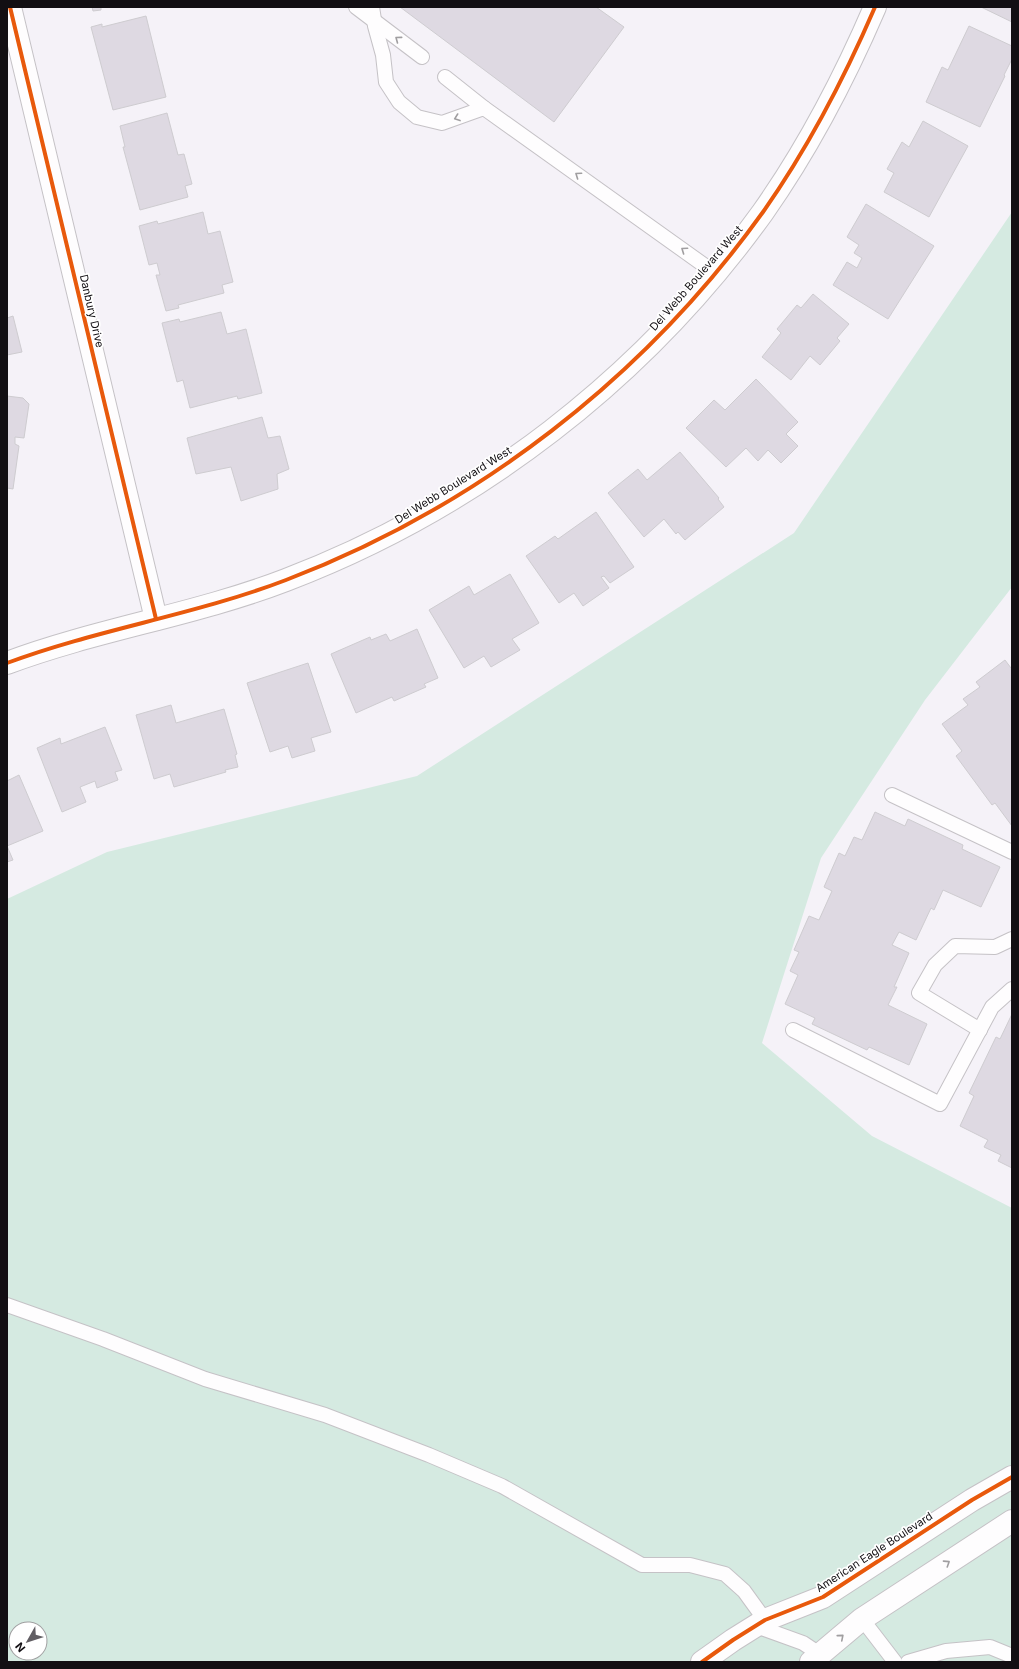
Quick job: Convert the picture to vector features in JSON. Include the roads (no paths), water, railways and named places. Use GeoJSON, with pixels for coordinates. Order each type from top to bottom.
{"type":"FeatureCollection","features":[{"type":"Feature","properties":{"kind":"street","name":"Danbury Drive"},"geometry":{"type":"LineString","coordinates":[[10,7],[156,619]]}},
{"type":"Feature","properties":{"kind":"street","name":"Del Webb Boulevard West"},"geometry":{"type":"LineString","coordinates":[[7,663],[74,642],[238,597],[333,561],[401,528],[468,489],[529,448],[568,418],[655,339],[681,313],[715,273],[764,210],[809,140],[851,63],[876,7]]}},
{"type":"Feature","properties":{"kind":"street","name":"American Eagle Boulevard"},"geometry":{"type":"LineString","coordinates":[[702,1662],[733,1640],[761,1623],[824,1597],[972,1500],[1012,1477]]}},
{"type":"Feature","properties":{"kind":"street"},"geometry":{"type":"LineString","coordinates":[[816,1658],[862,1619],[1012,1521]]}},
{"type":"Feature","properties":{"kind":"lane"},"geometry":{"type":"LineString","coordinates":[[356,7],[373,14],[422,57]]}},
{"type":"Feature","properties":{"kind":"lane"},"geometry":{"type":"LineString","coordinates":[[373,14],[383,55],[386,82],[399,102],[417,117],[442,123],[484,108]]}},
{"type":"Feature","properties":{"kind":"lane"},"geometry":{"type":"LineString","coordinates":[[445,77],[484,108],[715,273]]}},
{"type":"Feature","properties":{"kind":"lane"},"geometry":{"type":"LineString","coordinates":[[892,795],[1012,852]]}},
{"type":"Feature","properties":{"kind":"lane"},"geometry":{"type":"LineString","coordinates":[[980,1030],[919,993],[935,966],[955,946],[995,947],[1012,939]]}},
{"type":"Feature","properties":{"kind":"lane"},"geometry":{"type":"LineString","coordinates":[[792,1030],[940,1104],[992,1007],[1012,989]]}},
{"type":"Feature","properties":{"kind":"lane"},"geometry":{"type":"LineString","coordinates":[[7,1305],[103,1339],[206,1379],[325,1415],[429,1456],[502,1486],[642,1564],[690,1565],[725,1574],[744,1591],[761,1623],[803,1643],[816,1658]]}},
{"type":"Feature","properties":{"kind":"lane"},"geometry":{"type":"LineString","coordinates":[[862,1619],[895,1662]]}},
{"type":"Feature","properties":{"kind":"lane"},"geometry":{"type":"LineString","coordinates":[[908,1662],[946,1651],[990,1647],[1012,1656]]}}]}
